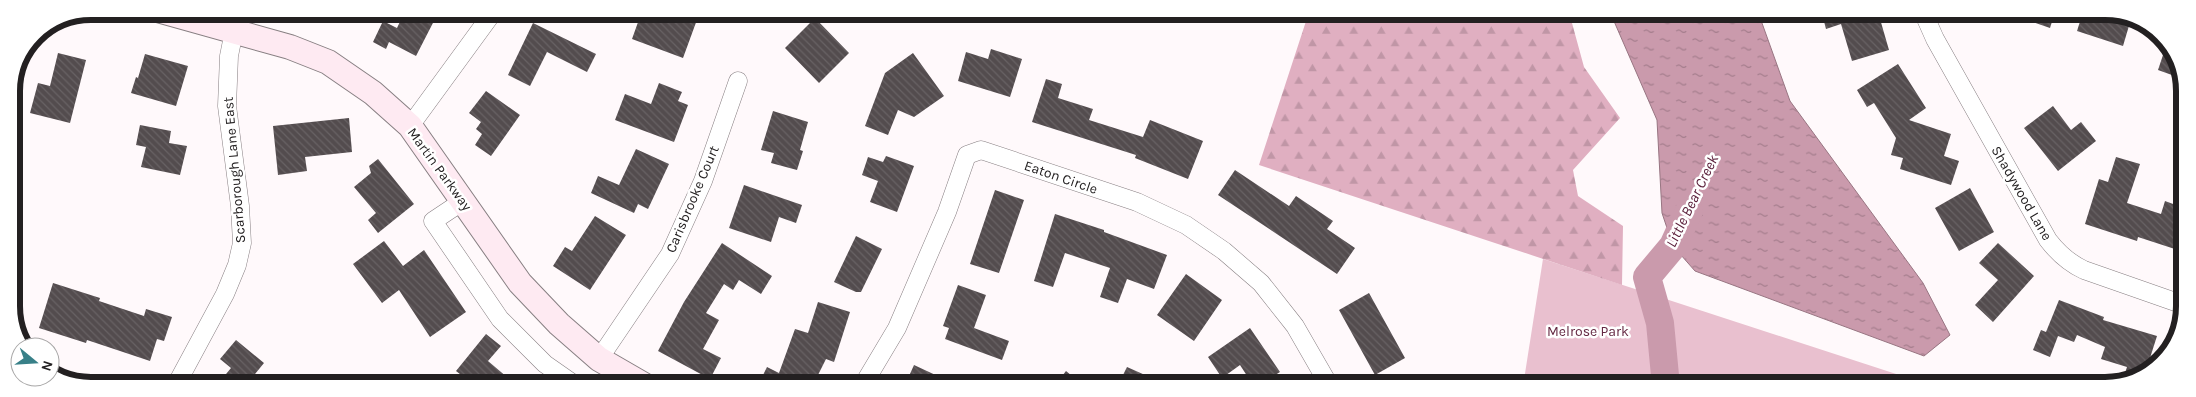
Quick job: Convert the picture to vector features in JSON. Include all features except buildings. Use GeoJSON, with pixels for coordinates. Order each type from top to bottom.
{"type":"FeatureCollection","features":[{"type":"Feature","properties":{"kind":"street"},"geometry":{"type":"LineString","coordinates":[[410,126],[487,20]]}},
{"type":"Feature","properties":{"kind":"street","name":"Shadywood Lane"},"geometry":{"type":"LineString","coordinates":[[1927,20],[1935,39],[2043,231],[2058,252],[2072,264],[2084,270],[2176,302]]}},
{"type":"Feature","properties":{"kind":"street","name":"Martin Parkway"},"geometry":{"type":"LineString","coordinates":[[237,21],[290,47],[328,62],[373,93],[410,126],[520,283],[559,324],[599,359],[630,377]]}},
{"type":"Feature","properties":{"kind":"street","name":"Scarborough Lane East"},"geometry":{"type":"LineString","coordinates":[[180,377],[225,294],[237,265],[242,243],[240,206],[226,106],[229,56],[237,21]]}},
{"type":"Feature","properties":{"kind":"street","name":"Carisbrooke Court"},"geometry":{"type":"LineString","coordinates":[[599,359],[670,254],[703,181],[738,81]]}},
{"type":"Feature","properties":{"kind":"street","name":"Eaton Circle"},"geometry":{"type":"LineString","coordinates":[[868,377],[897,328],[947,212],[967,155],[981,150],[1137,202],[1194,230],[1224,251],[1261,283],[1295,326],[1324,377]]}},
{"type":"Feature","properties":{"kind":"street"},"geometry":{"type":"LineString","coordinates":[[463,202],[433,221],[500,319],[545,364],[564,377]]}},
{"type":"Feature","properties":{"kind":"green space"},"geometry":{"type":"Polygon","coordinates":[[[1306,20],[1571,20],[1584,67],[1620,118],[1573,170],[1578,196],[1623,226],[1622,285],[1259,165],[1306,20]]]}},
{"type":"Feature","properties":{"kind":"green space","name":"Melrose Park"},"geometry":{"type":"Polygon","coordinates":[[[1543,259],[1905,377],[1524,377],[1543,259]]]}},
{"type":"Feature","properties":{"kind":"water"},"geometry":{"type":"Polygon","coordinates":[[[1613,20],[1761,20],[1790,101],[1923,283],[1950,335],[1924,356],[1695,271],[1673,246],[1662,213],[1657,120],[1613,20]]]}},
{"type":"Feature","properties":{"kind":"waterway","name":"Little Bear Creek"},"geometry":{"type":"LineString","coordinates":[[1665,377],[1660,323],[1647,277],[1673,246],[1689,211]]}}]}
